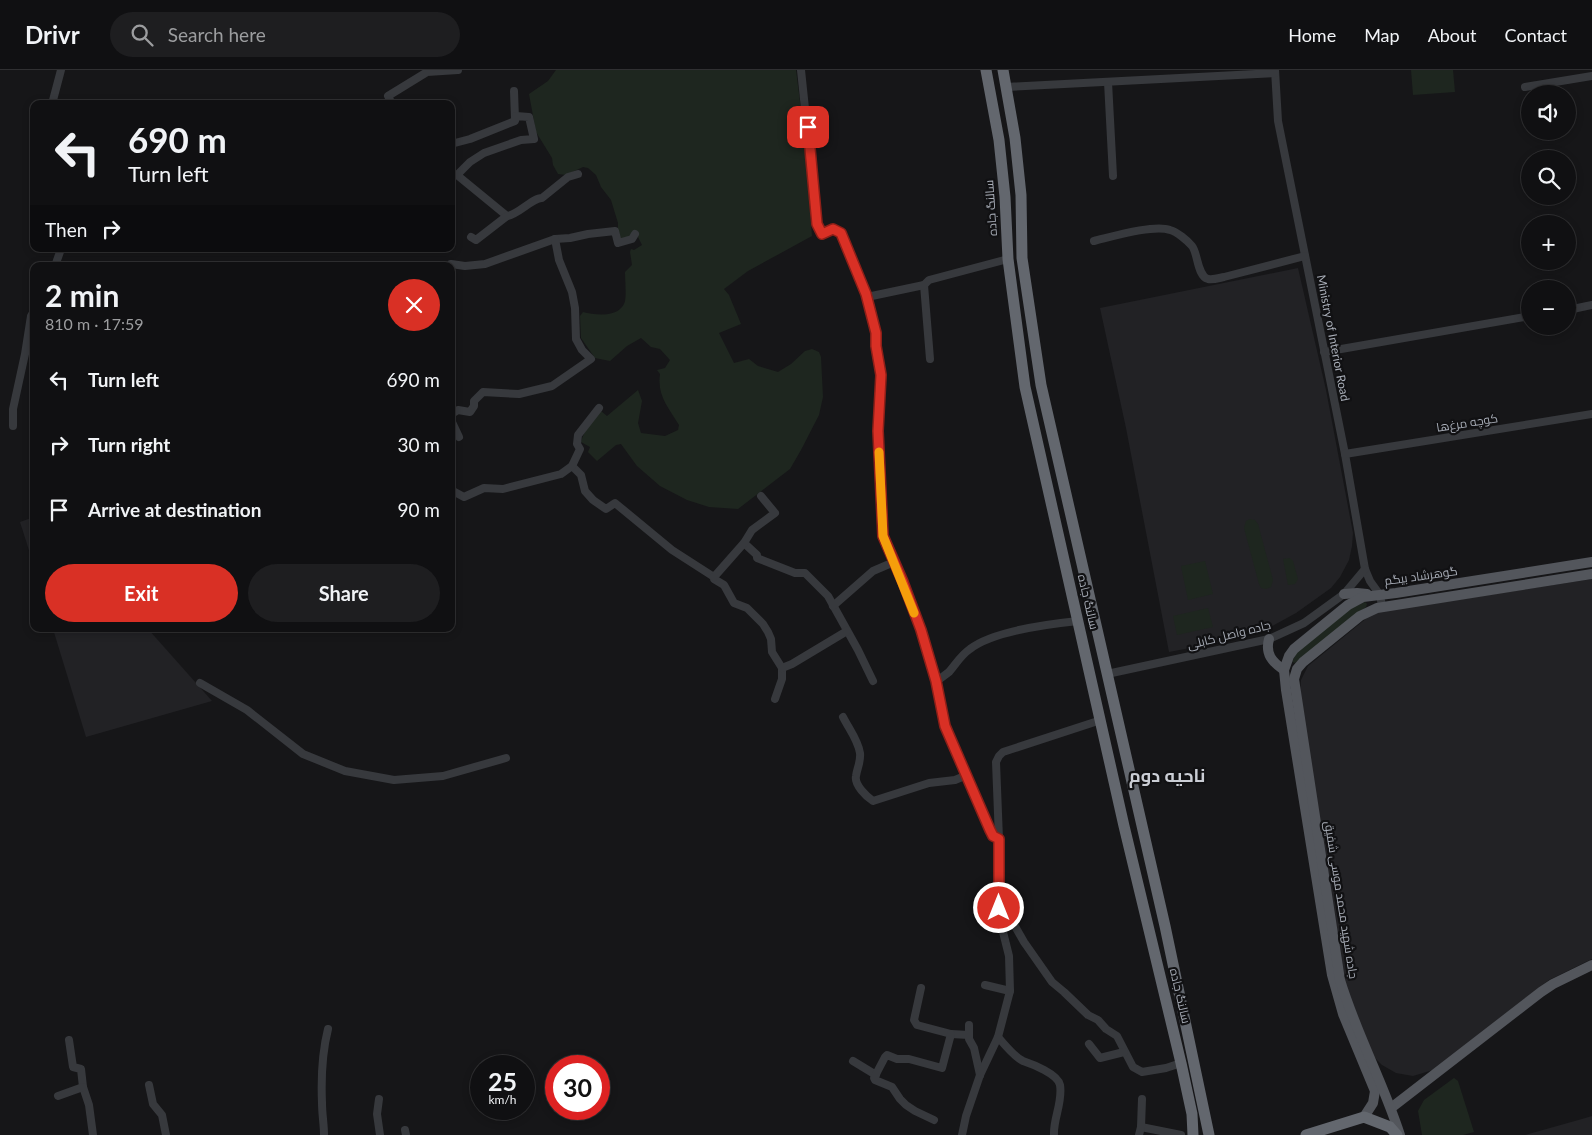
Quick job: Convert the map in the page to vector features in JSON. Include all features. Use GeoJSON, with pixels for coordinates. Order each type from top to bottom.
{"type":"FeatureCollection","features":[{"type":"Feature","properties":{"kind":"highway","name":"سالنگ جاده"},"geometry":{"type":"LineString","coordinates":[[986,70],[999,140],[1005,197],[1008,259],[1025,387],[1124,826],[1181,1064],[1192,1114],[1193,1135]]}},
{"type":"Feature","properties":{"kind":"highway","name":"سالنگ جاده"},"geometry":{"type":"LineString","coordinates":[[1003,70],[1015,138],[1021,194],[1022,258],[1041,385],[1210,1135]]}},
{"type":"Feature","properties":{"kind":"highway"},"geometry":{"type":"LineString","coordinates":[[1050,500],[1066,496]]}},
{"type":"Feature","properties":{"kind":"highway"},"geometry":{"type":"LineString","coordinates":[[1306,1135],[1364,1116],[1390,1127],[1398,1135]]}},
{"type":"Feature","properties":{"kind":"main road","name":"گوهرشاد بیگم"},"geometry":{"type":"LineString","coordinates":[[1284,670],[1289,656],[1302,643],[1348,605],[1363,597],[1396,594],[1592,562]]}},
{"type":"Feature","properties":{"kind":"main road","name":"گوهرشاد بیگم"},"geometry":{"type":"LineString","coordinates":[[1303,662],[1360,616],[1382,606],[1440,599],[1592,574]]}},
{"type":"Feature","properties":{"kind":"main road"},"geometry":{"type":"LineString","coordinates":[[1344,594],[1377,595]]}},
{"type":"Feature","properties":{"kind":"main road"},"geometry":{"type":"LineString","coordinates":[[1269,639],[1267,646],[1270,658],[1284,670]]}},
{"type":"Feature","properties":{"kind":"main road","name":"جاده شهید محمد موسی شفیق"},"geometry":{"type":"LineString","coordinates":[[1303,662],[1297,669],[1294,679],[1340,980],[1391,1108],[1398,1135]]}},
{"type":"Feature","properties":{"kind":"main road","name":"جاده شهید محمد موسی شفیق"},"geometry":{"type":"LineString","coordinates":[[1284,670],[1332,974],[1342,1014],[1374,1090],[1373,1103],[1364,1116]]}},
{"type":"Feature","properties":{"kind":"main road"},"geometry":{"type":"LineString","coordinates":[[1391,1108],[1541,992],[1592,965]]}},
{"type":"Feature","properties":{"kind":"street"},"geometry":{"type":"LineString","coordinates":[[53,100],[61,70]]}},
{"type":"Feature","properties":{"kind":"street"},"geometry":{"type":"LineString","coordinates":[[390,100],[388,96],[427,72],[458,70]]}},
{"type":"Feature","properties":{"kind":"street"},"geometry":{"type":"LineString","coordinates":[[801,70],[817,224],[822,234],[833,229],[841,233],[866,294],[876,333],[876,346],[881,375],[878,431],[883,536],[921,630],[936,681],[945,726],[993,836],[999,839]]}},
{"type":"Feature","properties":{"kind":"street"},"geometry":{"type":"LineString","coordinates":[[1538,85],[1592,77],[1591,70]]}},
{"type":"Feature","properties":{"kind":"street"},"geometry":{"type":"LineString","coordinates":[[1006,87],[1275,71]]}},
{"type":"Feature","properties":{"kind":"street","name":"Ministry of Interior Road"},"geometry":{"type":"LineString","coordinates":[[1275,71],[1278,121],[1345,454],[1365,569],[1382,606]]}},
{"type":"Feature","properties":{"kind":"street"},"geometry":{"type":"LineString","coordinates":[[1108,82],[1113,176]]}},
{"type":"Feature","properties":{"kind":"street"},"geometry":{"type":"LineString","coordinates":[[514,91],[515,121]]}},
{"type":"Feature","properties":{"kind":"street"},"geometry":{"type":"LineString","coordinates":[[455,143],[515,121],[516,116],[530,117],[534,139],[521,140],[484,154],[470,162],[457,175],[507,216]]}},
{"type":"Feature","properties":{"kind":"street"},"geometry":{"type":"LineString","coordinates":[[471,237],[476,240],[507,216],[524,208],[537,198],[542,198],[568,177],[578,174]]}},
{"type":"Feature","properties":{"kind":"street"},"geometry":{"type":"LineString","coordinates":[[1094,241],[1161,228],[1170,230],[1193,247],[1201,272],[1210,279],[1305,256]]}},
{"type":"Feature","properties":{"kind":"street"},"geometry":{"type":"LineString","coordinates":[[455,265],[465,266],[485,264],[555,239],[615,231],[618,243],[632,239],[635,234]]}},
{"type":"Feature","properties":{"kind":"street"},"geometry":{"type":"LineString","coordinates":[[455,412],[458,410],[470,412],[474,406],[474,401],[483,392],[519,394],[552,386],[591,359],[582,350],[576,339],[575,308],[572,292],[559,260],[555,239]]}},
{"type":"Feature","properties":{"kind":"street"},"geometry":{"type":"LineString","coordinates":[[866,294],[867,298],[924,285],[929,280],[1008,259]]}},
{"type":"Feature","properties":{"kind":"street"},"geometry":{"type":"LineString","coordinates":[[924,285],[930,359]]}},
{"type":"Feature","properties":{"kind":"street"},"geometry":{"type":"LineString","coordinates":[[1576,308],[1592,305]]}},
{"type":"Feature","properties":{"kind":"street"},"geometry":{"type":"LineString","coordinates":[[1324,352],[1521,318]]}},
{"type":"Feature","properties":{"kind":"street"},"geometry":{"type":"LineString","coordinates":[[13,426],[13,409],[30,322]]}},
{"type":"Feature","properties":{"kind":"street"},"geometry":{"type":"LineString","coordinates":[[455,492],[464,497],[484,488],[503,489],[562,474],[572,466],[580,449],[577,444],[578,435],[599,408]]}},
{"type":"Feature","properties":{"kind":"street","name":"کوچه مرغ‌ها"},"geometry":{"type":"LineString","coordinates":[[1345,454],[1592,414]]}},
{"type":"Feature","properties":{"kind":"street"},"geometry":{"type":"LineString","coordinates":[[455,428],[459,437]]}},
{"type":"Feature","properties":{"kind":"street"},"geometry":{"type":"LineString","coordinates":[[572,466],[581,475],[585,491],[593,500],[606,509],[615,503],[672,550],[724,585],[734,603],[747,608],[763,624],[771,639],[772,652],[782,668],[782,679],[775,699]]}},
{"type":"Feature","properties":{"kind":"street"},"geometry":{"type":"LineString","coordinates":[[714,578],[744,543],[752,530],[775,513],[761,496]]}},
{"type":"Feature","properties":{"kind":"street"},"geometry":{"type":"LineString","coordinates":[[744,543],[757,555],[757,558],[795,573],[805,573],[828,596],[874,681]]}},
{"type":"Feature","properties":{"kind":"street"},"geometry":{"type":"LineString","coordinates":[[833,606],[872,571],[894,562]]}},
{"type":"Feature","properties":{"kind":"street","name":"جاده واصل کابلی"},"geometry":{"type":"LineString","coordinates":[[1107,674],[1269,639],[1304,623],[1344,594],[1365,569]]}},
{"type":"Feature","properties":{"kind":"street"},"geometry":{"type":"LineString","coordinates":[[936,681],[949,671],[971,648],[992,638],[1028,628],[1078,620]]}},
{"type":"Feature","properties":{"kind":"street"},"geometry":{"type":"LineString","coordinates":[[782,668],[847,631]]}},
{"type":"Feature","properties":{"kind":"street"},"geometry":{"type":"LineString","coordinates":[[200,683],[248,710],[303,754],[345,771],[394,780],[443,776],[506,758]]}},
{"type":"Feature","properties":{"kind":"street"},"geometry":{"type":"LineString","coordinates":[[843,718],[855,739],[860,753],[856,781],[873,801],[929,783],[955,780],[967,775]]}},
{"type":"Feature","properties":{"kind":"street"},"geometry":{"type":"LineString","coordinates":[[962,1135],[966,1116],[980,1075],[998,1037],[1010,991],[1009,956],[1001,924],[999,898],[996,762],[1003,752],[1101,720]]}},
{"type":"Feature","properties":{"kind":"street"},"geometry":{"type":"LineString","coordinates":[[999,898],[1024,942],[1052,982],[1088,1015],[1098,1020],[1106,1029],[1117,1036],[1133,1067],[1139,1071],[1181,1064]]}},
{"type":"Feature","properties":{"kind":"street"},"geometry":{"type":"LineString","coordinates":[[985,985],[1010,991]]}},
{"type":"Feature","properties":{"kind":"street"},"geometry":{"type":"LineString","coordinates":[[921,988],[915,1022],[951,1034],[968,1035]]}},
{"type":"Feature","properties":{"kind":"street"},"geometry":{"type":"LineString","coordinates":[[970,1025],[969,1040],[974,1048],[980,1075]]}},
{"type":"Feature","properties":{"kind":"street"},"geometry":{"type":"LineString","coordinates":[[324,1135],[322,1076],[323,1056],[328,1029]]}},
{"type":"Feature","properties":{"kind":"street"},"geometry":{"type":"LineString","coordinates":[[934,1120],[914,1111],[900,1099],[892,1087],[875,1080],[887,1055],[896,1059],[909,1059],[942,1068],[951,1034]]}},
{"type":"Feature","properties":{"kind":"street"},"geometry":{"type":"LineString","coordinates":[[998,1037],[1021,1060],[1029,1062],[1057,1079],[1060,1085],[1060,1093],[1054,1135]]}},
{"type":"Feature","properties":{"kind":"street"},"geometry":{"type":"LineString","coordinates":[[69,1040],[73,1067],[81,1069],[93,1135]]}},
{"type":"Feature","properties":{"kind":"street"},"geometry":{"type":"LineString","coordinates":[[1089,1044],[1100,1058],[1124,1052]]}},
{"type":"Feature","properties":{"kind":"street"},"geometry":{"type":"LineString","coordinates":[[853,1061],[876,1075]]}},
{"type":"Feature","properties":{"kind":"street"},"geometry":{"type":"LineString","coordinates":[[149,1085],[153,1104],[162,1115],[166,1135]]}},
{"type":"Feature","properties":{"kind":"street"},"geometry":{"type":"LineString","coordinates":[[58,1096],[83,1087]]}},
{"type":"Feature","properties":{"kind":"street"},"geometry":{"type":"LineString","coordinates":[[1142,1098],[1140,1131],[1181,1135]]}},
{"type":"Feature","properties":{"kind":"street"},"geometry":{"type":"LineString","coordinates":[[379,1099],[377,1114],[380,1135]]}},
{"type":"Feature","properties":{"kind":"shaded area"},"geometry":{"type":"Polygon","coordinates":[[[556,70],[796,70],[804,134],[812,236],[748,271],[724,289],[729,295],[741,324],[719,333],[734,363],[749,359],[758,366],[778,372],[791,364],[805,351],[812,349],[819,352],[821,357],[823,397],[819,415],[790,469],[738,509],[709,507],[687,500],[660,486],[637,466],[621,444],[616,445],[597,461],[588,452],[590,447],[581,442],[589,425],[601,411],[607,416],[638,390],[642,401],[638,423],[641,433],[665,436],[678,430],[679,425],[664,401],[660,389],[660,374],[657,370],[665,368],[670,360],[660,349],[651,347],[641,338],[627,346],[610,361],[595,358],[581,338],[580,316],[583,312],[593,314],[611,313],[616,312],[624,304],[626,294],[625,272],[632,265],[630,252],[631,249],[634,250],[642,245],[637,235],[621,240],[618,237],[618,223],[611,200],[601,187],[596,175],[588,168],[583,167],[566,175],[558,174],[553,165],[552,158],[536,132],[529,94],[548,81],[556,70]]]}},
{"type":"Feature","properties":{"kind":"shaded area"},"geometry":{"type":"Polygon","coordinates":[[[1411,70],[1453,70],[1455,92],[1413,95],[1411,70]]]}},
{"type":"Feature","properties":{"kind":"shaded area"},"geometry":{"type":"Polygon","coordinates":[[[1298,268],[1326,390],[1353,533],[1349,560],[1340,577],[1331,588],[1296,613],[1267,629],[1237,639],[1169,652],[1126,428],[1100,308],[1298,268]]]}},
{"type":"Feature","properties":{"kind":"shaded area"},"geometry":{"type":"Polygon","coordinates":[[[30,518],[30,553],[20,522],[30,518]]]}},
{"type":"Feature","properties":{"kind":"shaded area"},"geometry":{"type":"Polygon","coordinates":[[[1250,519],[1255,520],[1258,524],[1273,580],[1271,587],[1266,589],[1261,588],[1259,584],[1244,528],[1246,521],[1250,519]]]}},
{"type":"Feature","properties":{"kind":"shaded area"},"geometry":{"type":"Polygon","coordinates":[[[1290,558],[1293,561],[1298,579],[1295,584],[1288,585],[1283,559],[1290,558]]]}},
{"type":"Feature","properties":{"kind":"shaded area"},"geometry":{"type":"Polygon","coordinates":[[[1205,561],[1213,594],[1188,600],[1181,566],[1205,561]]]}},
{"type":"Feature","properties":{"kind":"shaded area"},"geometry":{"type":"Polygon","coordinates":[[[1592,579],[1592,959],[1549,980],[1433,1070],[1413,1076],[1396,1073],[1382,1065],[1373,1056],[1345,985],[1300,694],[1301,680],[1308,666],[1368,617],[1378,612],[1592,579]]]}},
{"type":"Feature","properties":{"kind":"shaded area"},"geometry":{"type":"Polygon","coordinates":[[[1365,602],[1367,604],[1366,607],[1295,663],[1292,662],[1297,652],[1346,611],[1365,602]]]}},
{"type":"Feature","properties":{"kind":"shaded area"},"geometry":{"type":"Polygon","coordinates":[[[1208,608],[1213,627],[1177,635],[1173,616],[1208,608]]]}},
{"type":"Feature","properties":{"kind":"shaded area"},"geometry":{"type":"Polygon","coordinates":[[[54,632],[151,632],[212,701],[86,737],[54,632]]]}},
{"type":"Feature","properties":{"kind":"shaded area"},"geometry":{"type":"Polygon","coordinates":[[[1454,1078],[1458,1081],[1474,1132],[1463,1135],[1422,1135],[1418,1111],[1424,1100],[1454,1078]]]}},
{"type":"Feature","properties":{"kind":"shaded area"},"geometry":{"type":"Polygon","coordinates":[[[1592,1116],[1592,1135],[1525,1135],[1582,1119],[1592,1116]]]}},
{"type":"Feature","properties":{"kind":"slow traffic"},"geometry":{"type":"LineString","coordinates":[[879,452],[883,536],[914,613]]}},
{"type":"Feature","properties":{"kind":"district","name":"ناحیه دوم"},"geometry":{"type":"Point","coordinates":[1167,776]}},
{"type":"Feature","properties":{"kind":"route"},"geometry":{"type":"LineString","coordinates":[[808,127],[817,224],[822,234],[833,229],[841,233],[866,294],[876,333],[876,346],[881,375],[878,431],[883,536],[921,630],[936,681],[945,726],[990,830],[993,836],[999,839],[999,908]]}}]}
